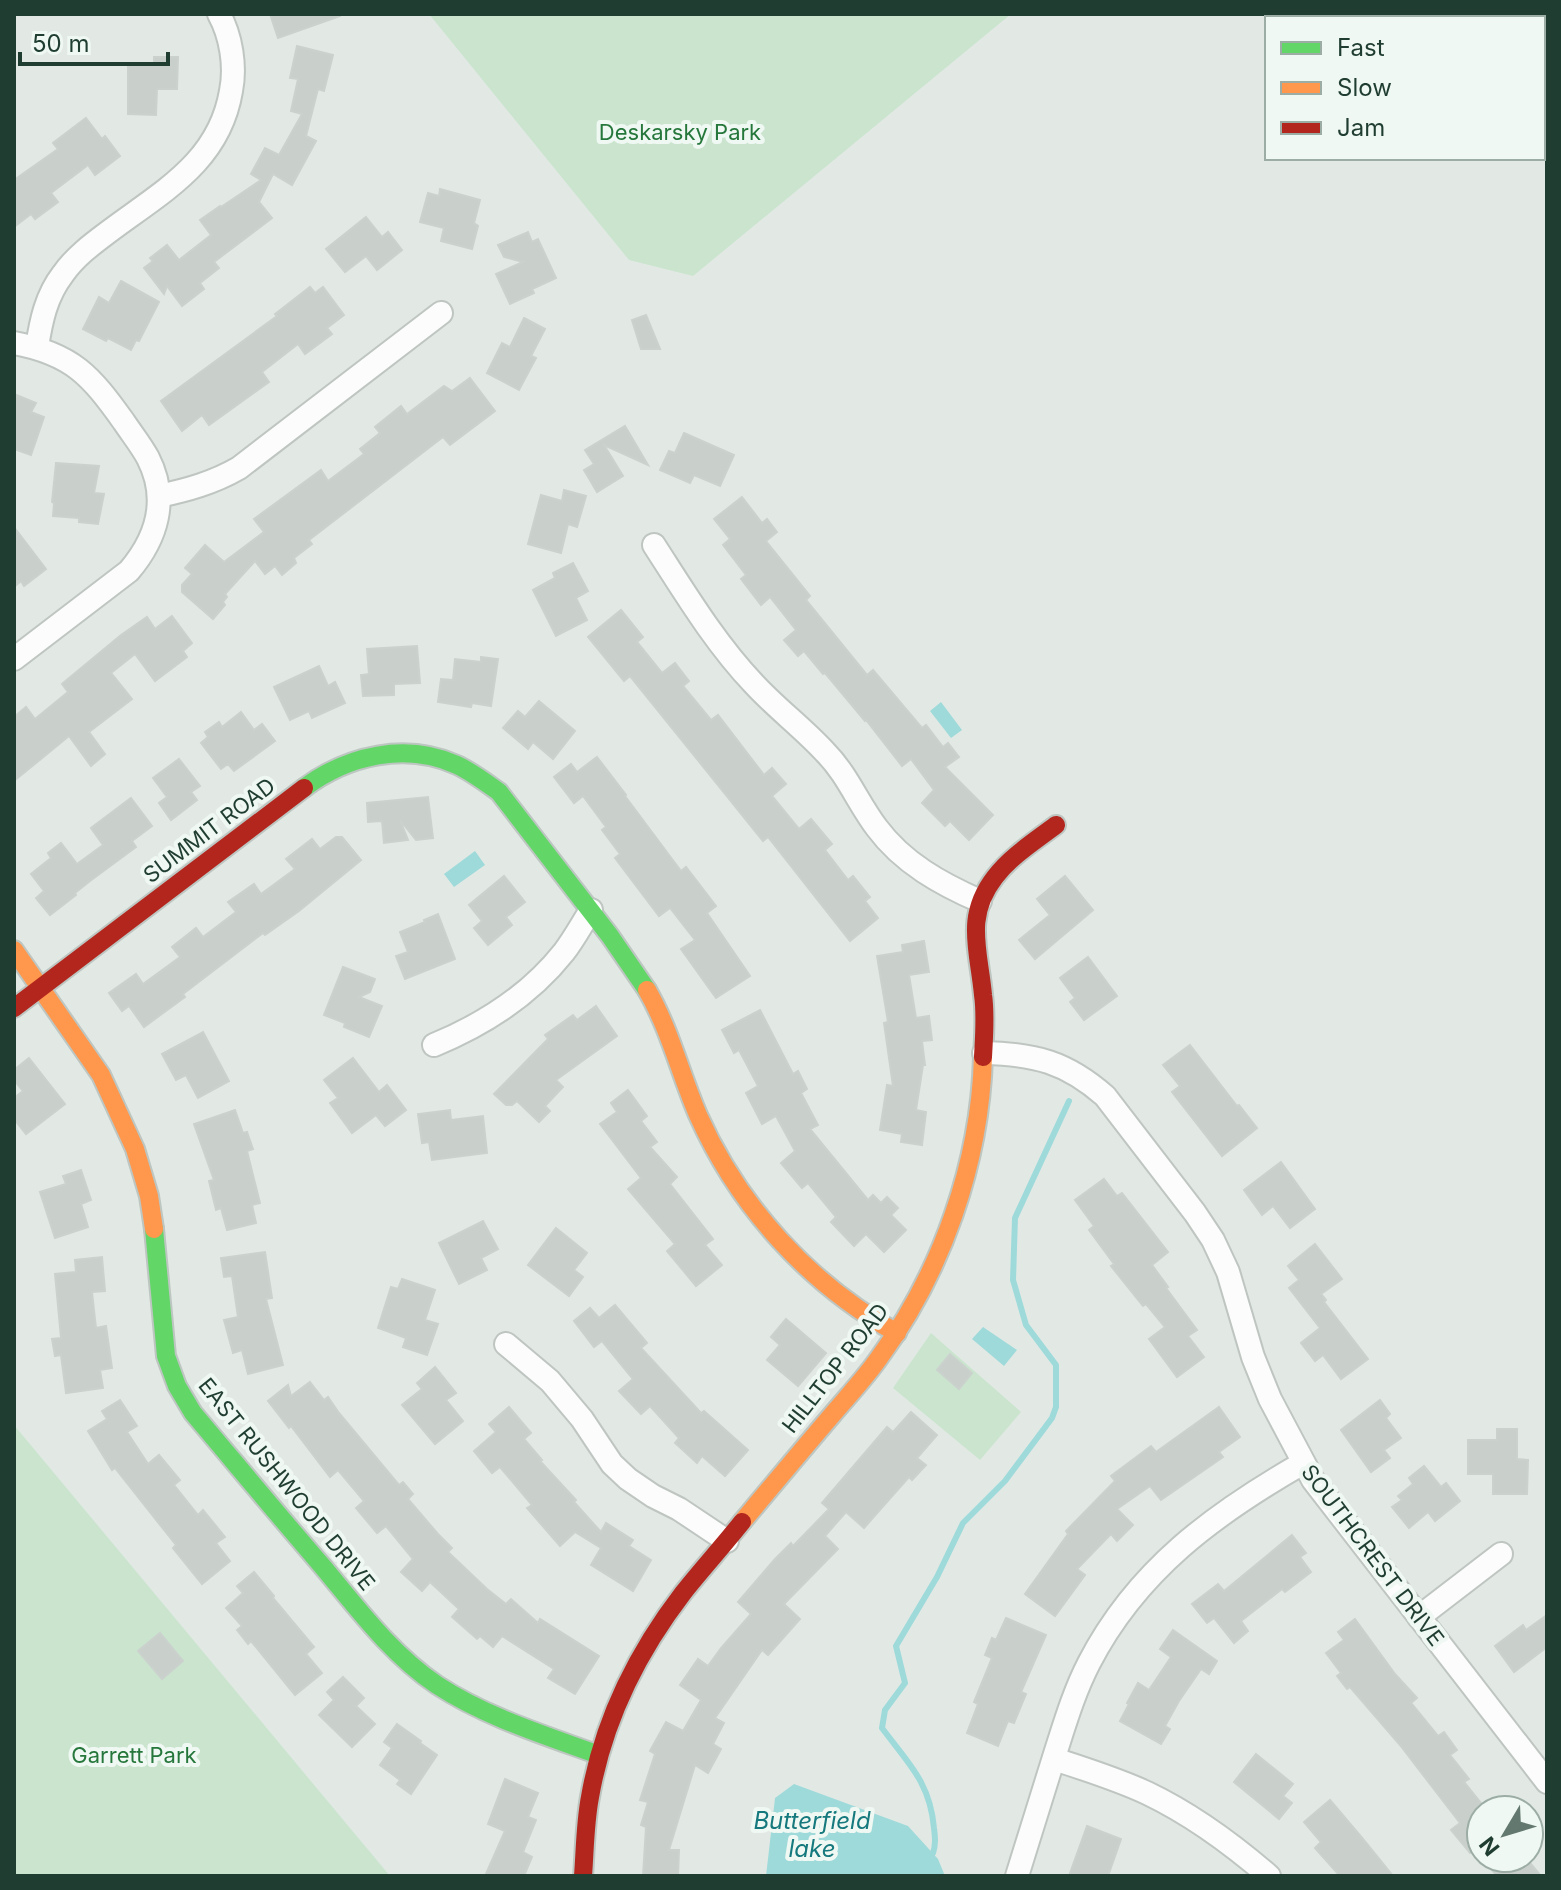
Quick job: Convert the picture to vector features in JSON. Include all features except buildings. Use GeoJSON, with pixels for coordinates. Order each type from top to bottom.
{"type":"FeatureCollection","features":[{"type":"Feature","properties":{"kind":"street"},"geometry":{"type":"LineString","coordinates":[[37,347],[49,296],[61,276],[82,253],[189,170],[207,151],[221,127],[231,95],[232,61],[219,14]]}},
{"type":"Feature","properties":{"kind":"street"},"geometry":{"type":"LineString","coordinates":[[159,496],[195,488],[239,468],[441,313]]}},
{"type":"Feature","properties":{"kind":"street"},"geometry":{"type":"LineString","coordinates":[[14,343],[37,347],[60,357],[99,387],[149,459],[159,496],[153,533],[143,554],[129,571],[14,659]]}},
{"type":"Feature","properties":{"kind":"street"},"geometry":{"type":"LineString","coordinates":[[654,545],[727,653],[764,694],[825,752],[845,776],[878,829],[899,852],[923,872],[980,901]]}},
{"type":"Feature","properties":{"kind":"street","name":"SUMMIT ROAD"},"geometry":{"type":"LineString","coordinates":[[14,1008],[320,776],[344,763],[369,755],[396,752],[423,754],[462,767],[499,792],[636,971],[657,1006],[703,1126],[724,1166],[752,1208],[812,1274],[851,1305],[897,1333]]}},
{"type":"Feature","properties":{"kind":"street","name":"HILLTOP ROAD"},"geometry":{"type":"LineString","coordinates":[[583,1876],[590,1798],[599,1755],[613,1712],[632,1671],[657,1628],[879,1359],[924,1286],[941,1249],[964,1186],[982,1089],[983,992],[974,948],[975,918],[980,901],[1002,866],[1056,825]]}},
{"type":"Feature","properties":{"kind":"street"},"geometry":{"type":"LineString","coordinates":[[434,1045],[489,1019],[518,998],[545,974],[565,950],[591,910]]}},
{"type":"Feature","properties":{"kind":"street","name":"EAST RUSHWOOD DRIVE"},"geometry":{"type":"LineString","coordinates":[[14,950],[101,1075],[135,1149],[149,1196],[157,1245],[166,1356],[177,1386],[193,1413],[367,1620],[415,1669],[448,1692],[484,1711],[599,1755]]}},
{"type":"Feature","properties":{"kind":"street","name":"SOUTHCREST DRIVE"},"geometry":{"type":"LineString","coordinates":[[984,1053],[1040,1058],[1065,1067],[1088,1081],[1121,1116],[1213,1240],[1228,1272],[1258,1371],[1303,1463],[1326,1498],[1547,1782]]}},
{"type":"Feature","properties":{"kind":"street"},"geometry":{"type":"LineString","coordinates":[[506,1344],[550,1381],[582,1419],[612,1464],[628,1479],[727,1541]]}},
{"type":"Feature","properties":{"kind":"street"},"geometry":{"type":"LineString","coordinates":[[1017,1876],[1072,1703],[1088,1664],[1111,1625],[1138,1588],[1172,1553],[1230,1506],[1303,1463]]}},
{"type":"Feature","properties":{"kind":"street"},"geometry":{"type":"LineString","coordinates":[[1419,1617],[1501,1554]]}},
{"type":"Feature","properties":{"kind":"street"},"geometry":{"type":"LineString","coordinates":[[1054,1759],[1167,1803],[1269,1876]]}},
{"type":"Feature","properties":{"kind":"green space","name":"Deskarsky Park"},"geometry":{"type":"Polygon","coordinates":[[[429,14],[1011,14],[693,276],[629,260],[429,14]]]}},
{"type":"Feature","properties":{"kind":"green space"},"geometry":{"type":"Polygon","coordinates":[[[931,1333],[1021,1412],[980,1460],[893,1388],[931,1333]]]}},
{"type":"Feature","properties":{"kind":"green space","name":"Garrett Park"},"geometry":{"type":"Polygon","coordinates":[[[14,1425],[390,1876],[14,1876],[14,1425]]]}},
{"type":"Feature","properties":{"kind":"water"},"geometry":{"type":"Polygon","coordinates":[[[941,702],[962,730],[951,738],[930,711],[941,702]]]}},
{"type":"Feature","properties":{"kind":"water"},"geometry":{"type":"Polygon","coordinates":[[[475,851],[485,865],[454,887],[444,874],[475,851]]]}},
{"type":"Feature","properties":{"kind":"water"},"geometry":{"type":"Polygon","coordinates":[[[983,1327],[1017,1350],[1004,1366],[972,1339],[983,1327]]]}},
{"type":"Feature","properties":{"kind":"water","name":"Butterfield lake"},"geometry":{"type":"Polygon","coordinates":[[[794,1784],[908,1826],[938,1859],[945,1876],[766,1876],[775,1798],[794,1784]]]}},
{"type":"Feature","properties":{"kind":"waterway"},"geometry":{"type":"LineString","coordinates":[[933,1853],[935,1834],[932,1812],[923,1785],[882,1728],[885,1710],[905,1683],[896,1646],[937,1577],[963,1523],[1005,1481],[1052,1418],[1056,1407],[1056,1365],[1026,1325],[1013,1280],[1015,1218],[1069,1101]]}},
{"type":"Feature","properties":{"kind":"traffic: fast"},"geometry":{"type":"LineString","coordinates":[[304,788],[339,767],[358,760],[398,753],[438,758],[468,771],[499,792],[610,936],[647,990]]}},
{"type":"Feature","properties":{"kind":"traffic: fast"},"geometry":{"type":"LineString","coordinates":[[154,1229],[166,1356],[177,1386],[193,1413],[362,1615],[390,1645],[437,1685],[475,1707],[599,1755]]}},
{"type":"Feature","properties":{"kind":"traffic: slow"},"geometry":{"type":"LineString","coordinates":[[14,950],[101,1075],[135,1149],[149,1196],[154,1229]]}},
{"type":"Feature","properties":{"kind":"traffic: slow"},"geometry":{"type":"LineString","coordinates":[[647,990],[698,1115],[734,1181],[780,1240],[806,1267],[865,1313],[897,1333]]}},
{"type":"Feature","properties":{"kind":"traffic: slow"},"geometry":{"type":"LineString","coordinates":[[742,1522],[874,1365],[921,1290],[954,1215],[965,1176],[974,1137],[983,1057]]}},
{"type":"Feature","properties":{"kind":"traffic: jam"},"geometry":{"type":"LineString","coordinates":[[14,1008],[304,788]]}},
{"type":"Feature","properties":{"kind":"traffic: jam"},"geometry":{"type":"LineString","coordinates":[[983,1057],[984,1010],[976,934],[979,906],[1001,869],[1056,825]]}},
{"type":"Feature","properties":{"kind":"traffic: jam"},"geometry":{"type":"LineString","coordinates":[[583,1876],[587,1817],[596,1769],[624,1689],[666,1616],[742,1522]]}}]}
